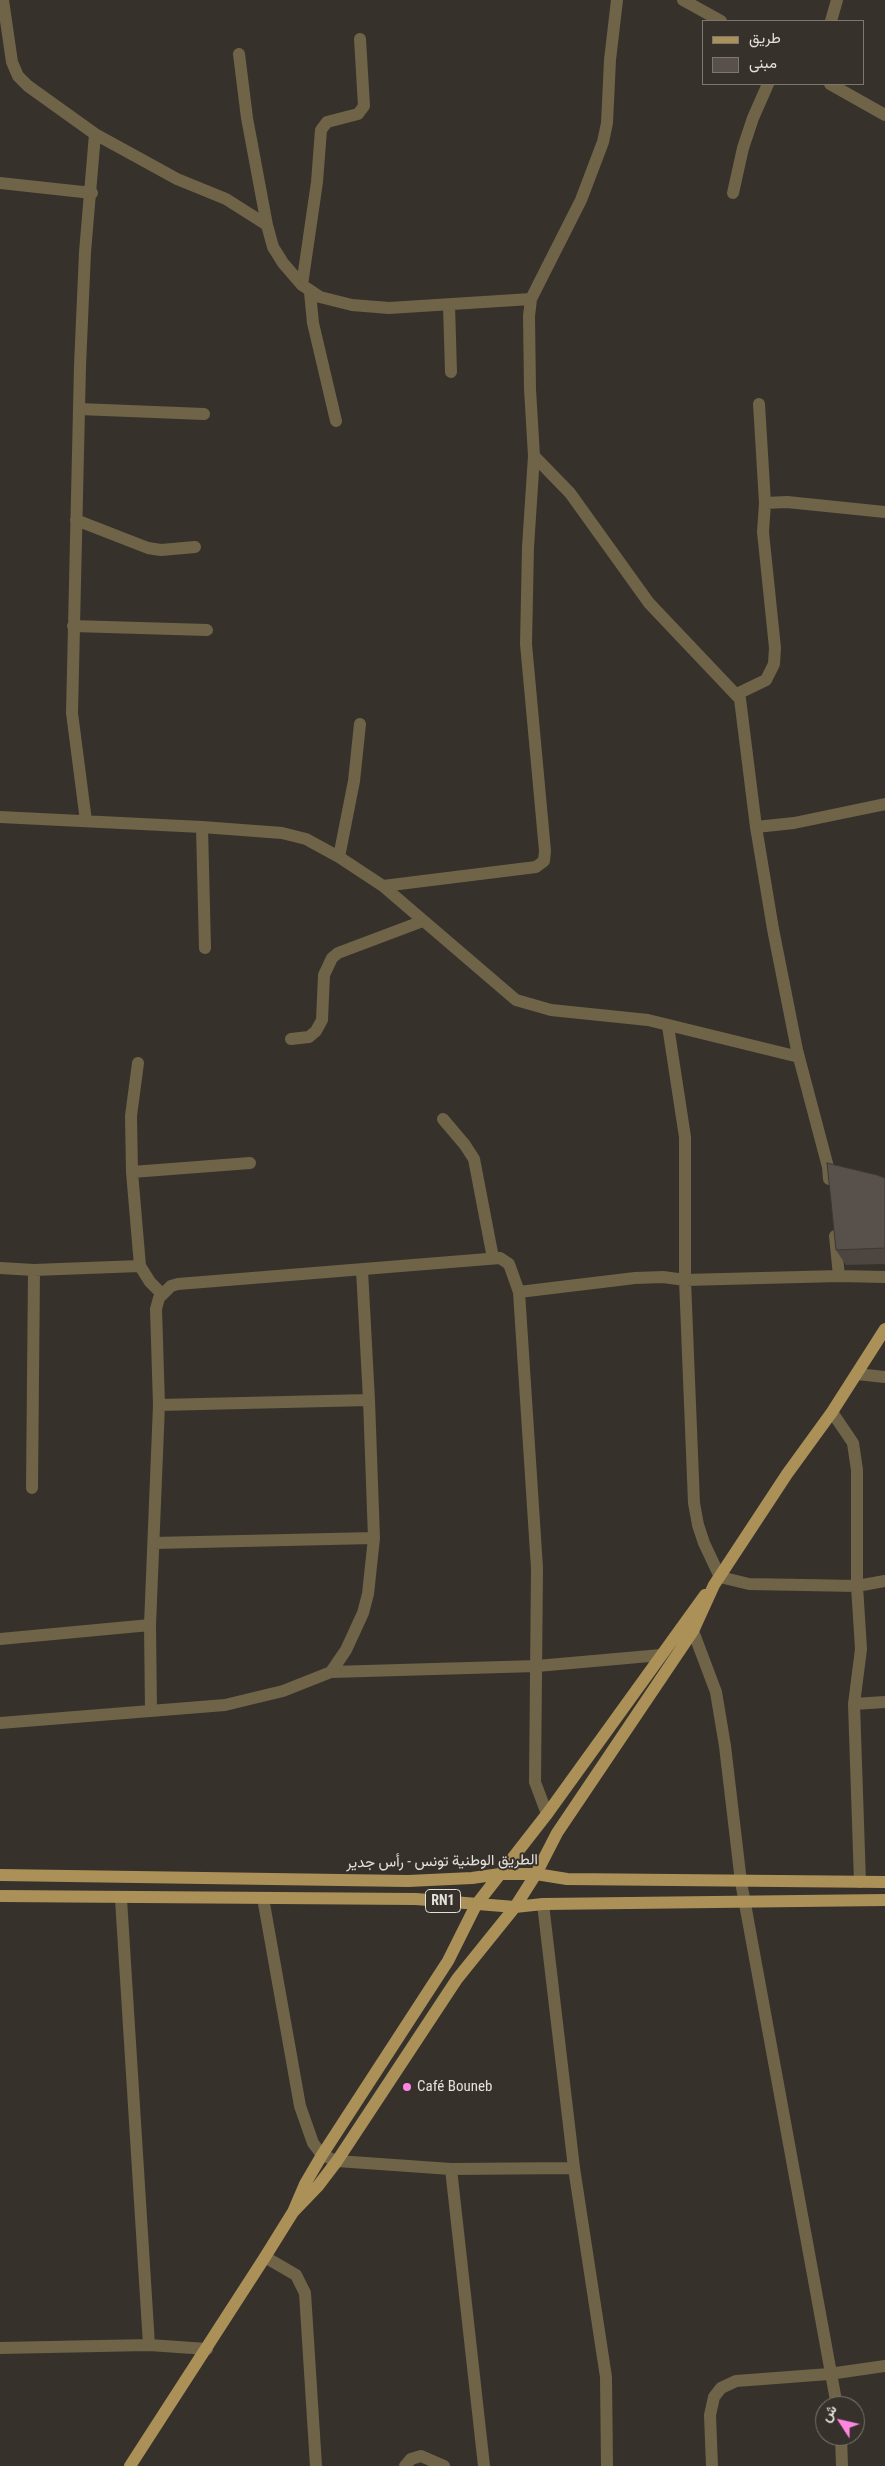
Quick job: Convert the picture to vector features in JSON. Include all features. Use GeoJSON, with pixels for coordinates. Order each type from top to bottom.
{"type":"FeatureCollection","features":[{"type":"Feature","properties":{"kind":"main road"},"geometry":{"type":"LineString","coordinates":[[130,2466],[207,2349],[293,2212],[300,2194],[322,2155],[448,1961],[476,1906],[547,1814],[662,1656],[691,1612],[717,1581],[787,1474],[832,1412],[885,1329]]}},
{"type":"Feature","properties":{"kind":"main road"},"geometry":{"type":"LineString","coordinates":[[293,2212],[318,2186],[337,2161],[457,1979],[515,1907],[536,1874],[556,1833],[693,1631],[717,1581]]}},
{"type":"Feature","properties":{"kind":"main road","name":"الطريق الوطنية تونس - رأس جدير"},"geometry":{"type":"LineString","coordinates":[[0,1875],[408,1882],[472,1878],[500,1874],[536,1874],[567,1879],[885,1882]]}},
{"type":"Feature","properties":{"kind":"main road","name":"RN1"},"geometry":{"type":"LineString","coordinates":[[0,1896],[121,1899],[416,1900],[476,1906],[515,1907],[542,1904],[746,1900],[885,1900]]}},
{"type":"Feature","properties":{"kind":"street"},"geometry":{"type":"LineString","coordinates":[[3,0],[12,62],[18,76],[28,86],[95,134],[177,179],[226,199],[267,225]]}},
{"type":"Feature","properties":{"kind":"street"},"geometry":{"type":"LineString","coordinates":[[384,886],[536,867],[544,861],[545,851],[526,644],[528,547],[534,456],[528,316],[531,299],[581,200],[603,142],[607,123],[610,60],[617,0]]}},
{"type":"Feature","properties":{"kind":"street"},"geometry":{"type":"LineString","coordinates":[[683,0],[719,20]]}},
{"type":"Feature","properties":{"kind":"street"},"geometry":{"type":"LineString","coordinates":[[831,20],[837,0]]}},
{"type":"Feature","properties":{"kind":"street"},"geometry":{"type":"LineString","coordinates":[[336,421],[306,288],[321,130],[327,122],[358,114],[364,106],[360,39]]}},
{"type":"Feature","properties":{"kind":"street"},"geometry":{"type":"LineString","coordinates":[[239,54],[247,118],[267,225],[278,255],[306,288],[320,298],[352,305],[389,308],[531,299]]}},
{"type":"Feature","properties":{"kind":"street"},"geometry":{"type":"LineString","coordinates":[[733,193],[743,148],[753,118],[768,85]]}},
{"type":"Feature","properties":{"kind":"street"},"geometry":{"type":"LineString","coordinates":[[832,85],[885,115]]}},
{"type":"Feature","properties":{"kind":"street"},"geometry":{"type":"LineString","coordinates":[[86,821],[72,713],[73,626],[85,252],[92,193],[95,134]]}},
{"type":"Feature","properties":{"kind":"street"},"geometry":{"type":"LineString","coordinates":[[0,183],[92,193]]}},
{"type":"Feature","properties":{"kind":"street"},"geometry":{"type":"LineString","coordinates":[[449,305],[451,372]]}},
{"type":"Feature","properties":{"kind":"street"},"geometry":{"type":"LineString","coordinates":[[737,694],[766,680],[774,664],[775,648],[763,532],[765,503],[759,404]]}},
{"type":"Feature","properties":{"kind":"street"},"geometry":{"type":"LineString","coordinates":[[79,409],[204,414]]}},
{"type":"Feature","properties":{"kind":"street"},"geometry":{"type":"LineString","coordinates":[[534,456],[570,493],[649,603],[737,694],[742,707],[756,827],[773,929],[799,1057],[828,1167],[830,1187]]}},
{"type":"Feature","properties":{"kind":"street"},"geometry":{"type":"LineString","coordinates":[[765,503],[787,502],[885,512]]}},
{"type":"Feature","properties":{"kind":"street"},"geometry":{"type":"LineString","coordinates":[[76,520],[148,548],[161,550],[195,547]]}},
{"type":"Feature","properties":{"kind":"street"},"geometry":{"type":"LineString","coordinates":[[73,626],[207,630]]}},
{"type":"Feature","properties":{"kind":"street"},"geometry":{"type":"LineString","coordinates":[[339,857],[354,781],[360,724]]}},
{"type":"Feature","properties":{"kind":"street"},"geometry":{"type":"LineString","coordinates":[[756,827],[794,823],[885,804]]}},
{"type":"Feature","properties":{"kind":"street"},"geometry":{"type":"LineString","coordinates":[[0,817],[202,827],[282,833],[306,839],[339,857],[384,886],[516,1000],[551,1010],[648,1020],[799,1057]]}},
{"type":"Feature","properties":{"kind":"street"},"geometry":{"type":"LineString","coordinates":[[202,827],[205,948]]}},
{"type":"Feature","properties":{"kind":"street"},"geometry":{"type":"LineString","coordinates":[[291,1039],[309,1037],[316,1031],[322,1020],[324,975],[332,958],[338,952],[423,921]]}},
{"type":"Feature","properties":{"kind":"street"},"geometry":{"type":"LineString","coordinates":[[668,1026],[685,1137],[685,1280],[694,1503],[698,1525],[717,1581],[762,1585],[857,1586],[885,1581]]}},
{"type":"Feature","properties":{"kind":"street"},"geometry":{"type":"LineString","coordinates":[[138,1063],[131,1116],[132,1172],[140,1266],[150,1282],[162,1294]]}},
{"type":"Feature","properties":{"kind":"street"},"geometry":{"type":"LineString","coordinates":[[443,1119],[474,1159],[493,1258]]}},
{"type":"Feature","properties":{"kind":"street"},"geometry":{"type":"LineString","coordinates":[[132,1172],[250,1162]]}},
{"type":"Feature","properties":{"kind":"street"},"geometry":{"type":"LineString","coordinates":[[828,1167],[846,1172]]}},
{"type":"Feature","properties":{"kind":"street"},"geometry":{"type":"LineString","coordinates":[[834,1226],[839,1276]]}},
{"type":"Feature","properties":{"kind":"street"},"geometry":{"type":"LineString","coordinates":[[151,1711],[150,1625],[160,1405],[156,1316],[157,1304],[162,1294],[178,1284],[500,1258],[509,1264],[518,1292],[537,1568],[535,1782],[547,1814]]}},
{"type":"Feature","properties":{"kind":"street"},"geometry":{"type":"LineString","coordinates":[[0,1268],[34,1270],[140,1266]]}},
{"type":"Feature","properties":{"kind":"street"},"geometry":{"type":"LineString","coordinates":[[32,1488],[34,1270]]}},
{"type":"Feature","properties":{"kind":"street"},"geometry":{"type":"LineString","coordinates":[[331,1672],[346,1650],[363,1613],[368,1594],[374,1538],[370,1400],[362,1270]]}},
{"type":"Feature","properties":{"kind":"street"},"geometry":{"type":"LineString","coordinates":[[518,1292],[635,1278],[664,1277],[685,1280],[839,1276],[885,1277]]}},
{"type":"Feature","properties":{"kind":"street"},"geometry":{"type":"LineString","coordinates":[[857,1374],[885,1377]]}},
{"type":"Feature","properties":{"kind":"street"},"geometry":{"type":"LineString","coordinates":[[160,1405],[370,1400]]}},
{"type":"Feature","properties":{"kind":"street"},"geometry":{"type":"LineString","coordinates":[[832,1412],[853,1443],[856,1455],[857,1586],[861,1649],[854,1704],[860,1882]]}},
{"type":"Feature","properties":{"kind":"street"},"geometry":{"type":"LineString","coordinates":[[154,1543],[374,1538]]}},
{"type":"Feature","properties":{"kind":"street"},"geometry":{"type":"LineString","coordinates":[[0,1639],[150,1625]]}},
{"type":"Feature","properties":{"kind":"street"},"geometry":{"type":"LineString","coordinates":[[693,1631],[716,1692],[725,1746],[741,1882],[746,1900],[835,2396]]}},
{"type":"Feature","properties":{"kind":"street"},"geometry":{"type":"LineString","coordinates":[[0,1723],[226,1705],[283,1691],[331,1672],[537,1666],[662,1656]]}},
{"type":"Feature","properties":{"kind":"street"},"geometry":{"type":"LineString","coordinates":[[854,1704],[885,1702]]}},
{"type":"Feature","properties":{"kind":"street"},"geometry":{"type":"LineString","coordinates":[[263,1898],[300,2106],[313,2143],[322,2155],[337,2161],[451,2169],[574,2168]]}},
{"type":"Feature","properties":{"kind":"street"},"geometry":{"type":"LineString","coordinates":[[121,1899],[149,2345]]}},
{"type":"Feature","properties":{"kind":"street"},"geometry":{"type":"LineString","coordinates":[[542,1904],[574,2168],[606,2377],[607,2466]]}},
{"type":"Feature","properties":{"kind":"street"},"geometry":{"type":"LineString","coordinates":[[451,2169],[484,2466]]}},
{"type":"Feature","properties":{"kind":"street"},"geometry":{"type":"LineString","coordinates":[[265,2257],[296,2275],[305,2293],[316,2466]]}},
{"type":"Feature","properties":{"kind":"street"},"geometry":{"type":"LineString","coordinates":[[0,2348],[149,2345],[207,2349]]}},
{"type":"Feature","properties":{"kind":"street"},"geometry":{"type":"LineString","coordinates":[[712,2466],[710,2415],[714,2397],[721,2388],[736,2381],[830,2374],[885,2366]]}},
{"type":"Feature","properties":{"kind":"street"},"geometry":{"type":"LineString","coordinates":[[841,2446],[842,2466]]}},
{"type":"Feature","properties":{"kind":"street"},"geometry":{"type":"LineString","coordinates":[[405,2466],[411,2459],[421,2456],[444,2466]]}},
{"type":"Feature","properties":{"kind":"building"},"geometry":{"type":"Polygon","coordinates":[[[827,1163],[885,1178],[885,1248],[836,1250],[827,1163]]]}},
{"type":"Feature","properties":{"kind":"place","name":"Café Bouneb"},"geometry":{"type":"Point","coordinates":[407,2087]}}]}
